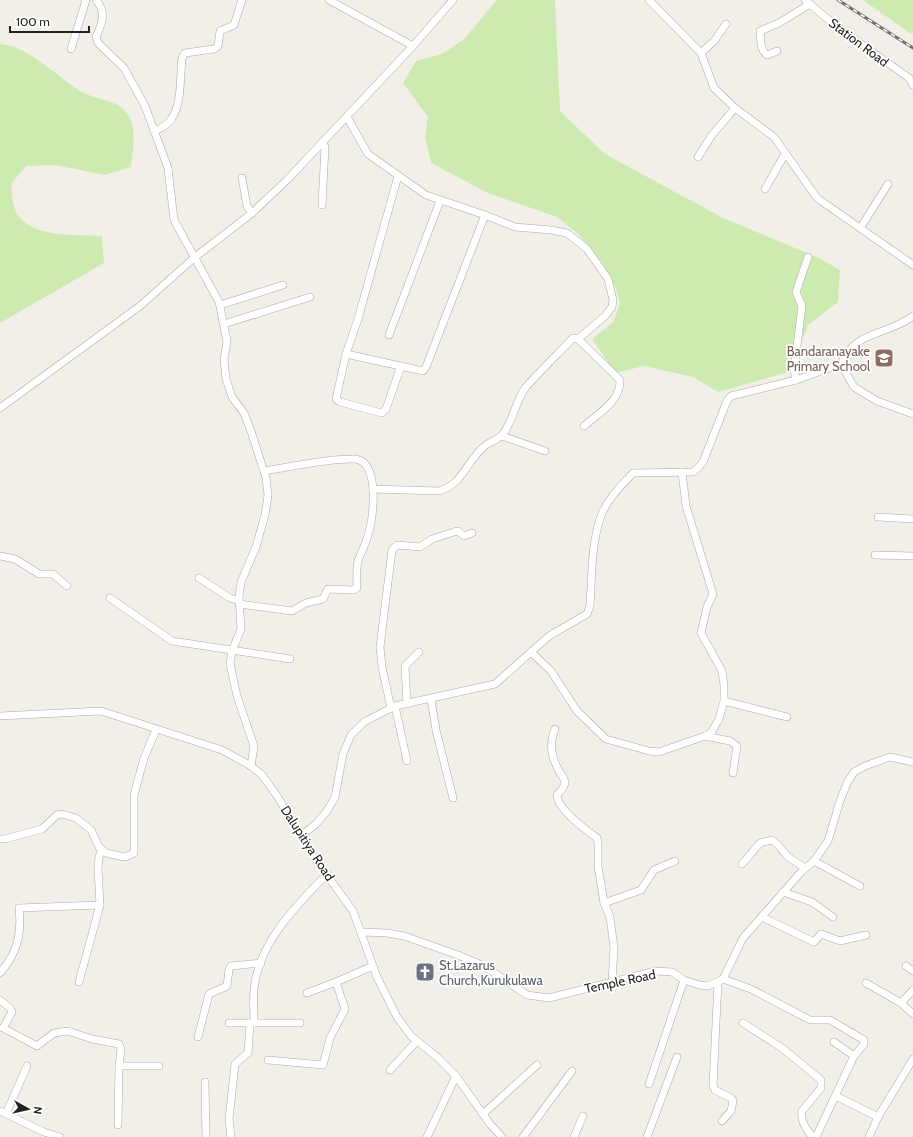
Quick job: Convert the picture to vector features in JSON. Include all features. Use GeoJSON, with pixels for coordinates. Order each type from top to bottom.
{"type":"FeatureCollection","features":[{"type":"Feature","properties":{"kind":"street"},"geometry":{"type":"LineString","coordinates":[[71,49],[86,0]]}},
{"type":"Feature","properties":{"kind":"street"},"geometry":{"type":"LineString","coordinates":[[96,0],[101,7],[104,17],[96,37],[98,43],[124,68],[145,106],[168,168],[174,220],[220,305],[226,341],[224,359],[226,379],[232,397],[244,413],[264,472],[268,495],[265,515],[256,547],[240,582],[239,602],[241,629],[232,651],[230,664],[237,696],[254,746],[252,766]]}},
{"type":"Feature","properties":{"kind":"street"},"geometry":{"type":"LineString","coordinates":[[154,132],[169,123],[173,118],[178,102],[182,58],[185,53],[214,49],[218,46],[220,31],[234,25],[242,0]]}},
{"type":"Feature","properties":{"kind":"street"},"geometry":{"type":"LineString","coordinates":[[329,0],[413,46]]}},
{"type":"Feature","properties":{"kind":"street"},"geometry":{"type":"LineString","coordinates":[[0,408],[140,306],[194,258],[252,213],[287,180],[323,142],[413,46],[453,0]]}},
{"type":"Feature","properties":{"kind":"street"},"geometry":{"type":"LineString","coordinates":[[649,0],[701,53],[714,88],[735,108],[774,137],[817,198],[861,227],[913,265]]}},
{"type":"Feature","properties":{"kind":"street"},"geometry":{"type":"LineString","coordinates":[[778,51],[767,55],[765,54],[762,48],[760,31],[779,23],[808,2]]}},
{"type":"Feature","properties":{"kind":"street","name":"Station Road"},"geometry":{"type":"LineString","coordinates":[[808,2],[861,45],[909,78],[913,85]]}},
{"type":"Feature","properties":{"kind":"street"},"geometry":{"type":"LineString","coordinates":[[701,53],[714,41],[726,24]]}},
{"type":"Feature","properties":{"kind":"street"},"geometry":{"type":"LineString","coordinates":[[698,157],[712,135],[735,108]]}},
{"type":"Feature","properties":{"kind":"street"},"geometry":{"type":"LineString","coordinates":[[347,116],[368,154],[426,195],[515,227],[567,233],[587,249],[608,279],[613,300],[612,307],[605,316],[578,339]]}},
{"type":"Feature","properties":{"kind":"street"},"geometry":{"type":"LineString","coordinates":[[322,205],[325,147],[323,142]]}},
{"type":"Feature","properties":{"kind":"street"},"geometry":{"type":"LineString","coordinates":[[765,189],[785,154]]}},
{"type":"Feature","properties":{"kind":"street"},"geometry":{"type":"LineString","coordinates":[[398,176],[358,319],[346,354],[336,399],[340,402],[382,413],[386,409],[401,366]]}},
{"type":"Feature","properties":{"kind":"street"},"geometry":{"type":"LineString","coordinates":[[242,178],[248,206],[252,213]]}},
{"type":"Feature","properties":{"kind":"street"},"geometry":{"type":"LineString","coordinates":[[861,227],[888,184]]}},
{"type":"Feature","properties":{"kind":"street"},"geometry":{"type":"LineString","coordinates":[[389,335],[440,201]]}},
{"type":"Feature","properties":{"kind":"street"},"geometry":{"type":"LineString","coordinates":[[346,354],[423,371],[426,367],[485,215]]}},
{"type":"Feature","properties":{"kind":"street"},"geometry":{"type":"LineString","coordinates":[[796,380],[794,370],[802,306],[796,292],[808,258]]}},
{"type":"Feature","properties":{"kind":"street"},"geometry":{"type":"LineString","coordinates":[[220,305],[282,285]]}},
{"type":"Feature","properties":{"kind":"street"},"geometry":{"type":"LineString","coordinates":[[224,324],[310,297]]}},
{"type":"Feature","properties":{"kind":"street"},"geometry":{"type":"LineString","coordinates":[[302,835],[316,824],[327,811],[335,798],[342,754],[351,735],[364,722],[393,707],[495,684],[549,636],[587,614],[590,606],[594,547],[602,516],[613,495],[632,473],[693,472],[703,462],[726,401],[731,396],[796,380],[841,364],[845,354],[853,345],[865,337],[904,323],[913,316]]}},
{"type":"Feature","properties":{"kind":"street"},"geometry":{"type":"LineString","coordinates":[[373,489],[439,492],[448,489],[459,480],[467,467],[486,445],[495,442],[502,436],[519,398],[526,388],[573,338],[578,339],[620,380],[620,388],[617,398],[584,426]]}},
{"type":"Feature","properties":{"kind":"street"},"geometry":{"type":"LineString","coordinates":[[841,364],[854,386],[877,400],[913,414]]}},
{"type":"Feature","properties":{"kind":"street"},"geometry":{"type":"LineString","coordinates":[[502,436],[545,451]]}},
{"type":"Feature","properties":{"kind":"street"},"geometry":{"type":"LineString","coordinates":[[198,578],[239,602],[292,611],[306,603],[323,599],[328,589],[353,590],[357,588],[358,561],[369,534],[371,522],[373,489],[371,474],[367,465],[356,459],[340,460],[264,472]]}},
{"type":"Feature","properties":{"kind":"street"},"geometry":{"type":"LineString","coordinates":[[531,652],[551,671],[578,711],[606,739],[648,751],[659,752],[711,733],[719,719],[724,701],[724,685],[722,671],[701,633],[707,607],[713,594],[686,506],[682,472]]}},
{"type":"Feature","properties":{"kind":"street"},"geometry":{"type":"LineString","coordinates":[[878,517],[913,519]]}},
{"type":"Feature","properties":{"kind":"street"},"geometry":{"type":"LineString","coordinates":[[407,761],[382,667],[380,647],[392,550],[397,545],[420,547],[432,539],[458,531],[464,536],[472,533]]}},
{"type":"Feature","properties":{"kind":"street"},"geometry":{"type":"LineString","coordinates":[[0,556],[15,559],[39,574],[53,574],[67,586]]}},
{"type":"Feature","properties":{"kind":"street"},"geometry":{"type":"LineString","coordinates":[[874,556],[913,556]]}},
{"type":"Feature","properties":{"kind":"street"},"geometry":{"type":"LineString","coordinates":[[110,598],[172,641],[290,659]]}},
{"type":"Feature","properties":{"kind":"street"},"geometry":{"type":"LineString","coordinates":[[407,704],[406,666],[419,652]]}},
{"type":"Feature","properties":{"kind":"street"},"geometry":{"type":"LineString","coordinates":[[431,699],[436,730],[453,798]]}},
{"type":"Feature","properties":{"kind":"street"},"geometry":{"type":"LineString","coordinates":[[724,701],[787,717]]}},
{"type":"Feature","properties":{"kind":"street","name":"Dalupitiya Road"},"geometry":{"type":"LineString","coordinates":[[0,716],[101,711],[156,730],[222,750],[252,766],[262,775],[277,796],[327,874],[350,905],[362,932],[373,966],[390,1006],[406,1030],[416,1041],[437,1057],[456,1076],[483,1114],[502,1137]]}},
{"type":"Feature","properties":{"kind":"street"},"geometry":{"type":"LineString","coordinates":[[555,729],[551,740],[551,749],[554,760],[565,781],[564,787],[557,795],[557,799],[568,814],[596,838],[598,842],[598,866],[604,903],[610,917],[614,948],[612,982]]}},
{"type":"Feature","properties":{"kind":"street"},"geometry":{"type":"LineString","coordinates":[[0,839],[42,829],[57,815],[62,814],[76,818],[91,830],[102,850],[106,853],[125,857],[134,853],[134,795],[144,758],[156,730]]}},
{"type":"Feature","properties":{"kind":"street"},"geometry":{"type":"LineString","coordinates":[[705,736],[730,741],[737,746],[733,773]]}},
{"type":"Feature","properties":{"kind":"street"},"geometry":{"type":"LineString","coordinates":[[722,1121],[730,1111],[733,1101],[731,1098],[715,1090],[713,1085],[721,980],[742,938],[805,868],[814,861],[828,841],[840,801],[847,783],[854,772],[865,766],[890,757],[913,762]]}},
{"type":"Feature","properties":{"kind":"street"},"geometry":{"type":"LineString","coordinates":[[742,864],[760,843],[772,840],[788,857],[805,868]]}},
{"type":"Feature","properties":{"kind":"street"},"geometry":{"type":"LineString","coordinates":[[79,982],[100,905],[98,857],[102,850]]}},
{"type":"Feature","properties":{"kind":"street"},"geometry":{"type":"LineString","coordinates":[[604,903],[641,890],[654,870],[675,861]]}},
{"type":"Feature","properties":{"kind":"street"},"geometry":{"type":"LineString","coordinates":[[814,861],[860,886]]}},
{"type":"Feature","properties":{"kind":"street"},"geometry":{"type":"LineString","coordinates":[[231,1137],[229,1119],[236,1064],[248,1053],[254,989],[261,963],[271,939],[280,925],[327,874]]}},
{"type":"Feature","properties":{"kind":"street"},"geometry":{"type":"LineString","coordinates":[[783,892],[812,902],[833,917]]}},
{"type":"Feature","properties":{"kind":"street"},"geometry":{"type":"LineString","coordinates":[[0,973],[15,952],[18,941],[20,918],[19,908],[100,905]]}},
{"type":"Feature","properties":{"kind":"street"},"geometry":{"type":"LineString","coordinates":[[762,917],[814,942],[821,934],[840,940],[866,935]]}},
{"type":"Feature","properties":{"kind":"street","name":"Temple Road"},"geometry":{"type":"LineString","coordinates":[[362,932],[387,933],[404,936],[458,955],[484,966],[527,996],[549,998],[656,971],[672,972],[684,980],[699,985],[708,986],[721,980]]}},
{"type":"Feature","properties":{"kind":"street"},"geometry":{"type":"LineString","coordinates":[[198,1037],[209,994],[226,986],[231,966],[261,963]]}},
{"type":"Feature","properties":{"kind":"street"},"geometry":{"type":"LineString","coordinates":[[307,993],[373,966]]}},
{"type":"Feature","properties":{"kind":"street"},"geometry":{"type":"LineString","coordinates":[[906,966],[913,971]]}},
{"type":"Feature","properties":{"kind":"street"},"geometry":{"type":"LineString","coordinates":[[649,1084],[671,1014],[684,980]]}},
{"type":"Feature","properties":{"kind":"street"},"geometry":{"type":"LineString","coordinates":[[721,980],[751,989],[810,1020],[830,1020],[864,1040],[864,1044],[854,1056],[816,1137]]}},
{"type":"Feature","properties":{"kind":"street"},"geometry":{"type":"LineString","coordinates":[[268,1060],[323,1065],[330,1038],[345,1009],[336,982]]}},
{"type":"Feature","properties":{"kind":"street"},"geometry":{"type":"LineString","coordinates":[[866,983],[901,1003],[913,1014]]}},
{"type":"Feature","properties":{"kind":"street"},"geometry":{"type":"LineString","coordinates":[[901,1003],[913,990]]}},
{"type":"Feature","properties":{"kind":"street"},"geometry":{"type":"LineString","coordinates":[[0,1000],[10,1008],[12,1012],[3,1028],[37,1046],[54,1033],[68,1032],[92,1039],[119,1044],[121,1049],[119,1066],[118,1125]]}},
{"type":"Feature","properties":{"kind":"street"},"geometry":{"type":"LineString","coordinates":[[229,1023],[300,1023]]}},
{"type":"Feature","properties":{"kind":"street"},"geometry":{"type":"LineString","coordinates":[[743,1023],[782,1048],[821,1080],[821,1088],[802,1112],[801,1116],[802,1121],[812,1137]]}},
{"type":"Feature","properties":{"kind":"street"},"geometry":{"type":"LineString","coordinates":[[390,1070],[416,1041]]}},
{"type":"Feature","properties":{"kind":"street"},"geometry":{"type":"LineString","coordinates":[[834,1042],[854,1056]]}},
{"type":"Feature","properties":{"kind":"street"},"geometry":{"type":"LineString","coordinates":[[648,1137],[677,1057]]}},
{"type":"Feature","properties":{"kind":"street"},"geometry":{"type":"LineString","coordinates":[[869,1137],[878,1117],[913,1060]]}},
{"type":"Feature","properties":{"kind":"street"},"geometry":{"type":"LineString","coordinates":[[483,1114],[537,1065]]}},
{"type":"Feature","properties":{"kind":"street"},"geometry":{"type":"LineString","coordinates":[[27,1066],[3,1112],[44,1132],[60,1137]]}},
{"type":"Feature","properties":{"kind":"street"},"geometry":{"type":"LineString","coordinates":[[119,1066],[159,1066]]}},
{"type":"Feature","properties":{"kind":"street"},"geometry":{"type":"LineString","coordinates":[[523,1137],[572,1071]]}},
{"type":"Feature","properties":{"kind":"street"},"geometry":{"type":"LineString","coordinates":[[430,1135],[456,1076]]}},
{"type":"Feature","properties":{"kind":"street"},"geometry":{"type":"LineString","coordinates":[[205,1082],[206,1137]]}},
{"type":"Feature","properties":{"kind":"street"},"geometry":{"type":"LineString","coordinates":[[836,1096],[878,1117]]}},
{"type":"Feature","properties":{"kind":"street"},"geometry":{"type":"LineString","coordinates":[[574,1137],[583,1116]]}},
{"type":"Feature","properties":{"kind":"green space"},"geometry":{"type":"Polygon","coordinates":[[[497,0],[555,0],[560,111],[605,154],[723,218],[819,258],[840,270],[838,302],[808,325],[793,362],[792,371],[718,392],[693,377],[644,366],[615,373],[592,339],[614,321],[620,303],[616,289],[601,261],[579,235],[557,217],[488,193],[431,163],[425,138],[428,117],[403,83],[416,61],[442,54],[464,39],[497,0]]]}},
{"type":"Feature","properties":{"kind":"green space"},"geometry":{"type":"Polygon","coordinates":[[[863,0],[913,0],[913,33],[911,34],[863,0]]]}},
{"type":"Feature","properties":{"kind":"green space"},"geometry":{"type":"Polygon","coordinates":[[[0,44],[11,46],[33,57],[84,93],[110,101],[121,107],[130,118],[134,136],[131,167],[105,175],[55,165],[26,166],[11,184],[15,209],[23,221],[32,227],[43,231],[67,235],[102,236],[104,263],[0,323],[0,44]]]}},
{"type":"Feature","properties":{"kind":"railway"},"geometry":{"type":"LineString","coordinates":[[838,0],[913,48]]}},
{"type":"Feature","properties":{"kind":"place","name":"Bandaranayake Primary School"},"geometry":{"type":"Point","coordinates":[884,358]}},
{"type":"Feature","properties":{"kind":"place","name":"St.Lazarus Church,Kurukulawa"},"geometry":{"type":"Point","coordinates":[425,972]}}]}
